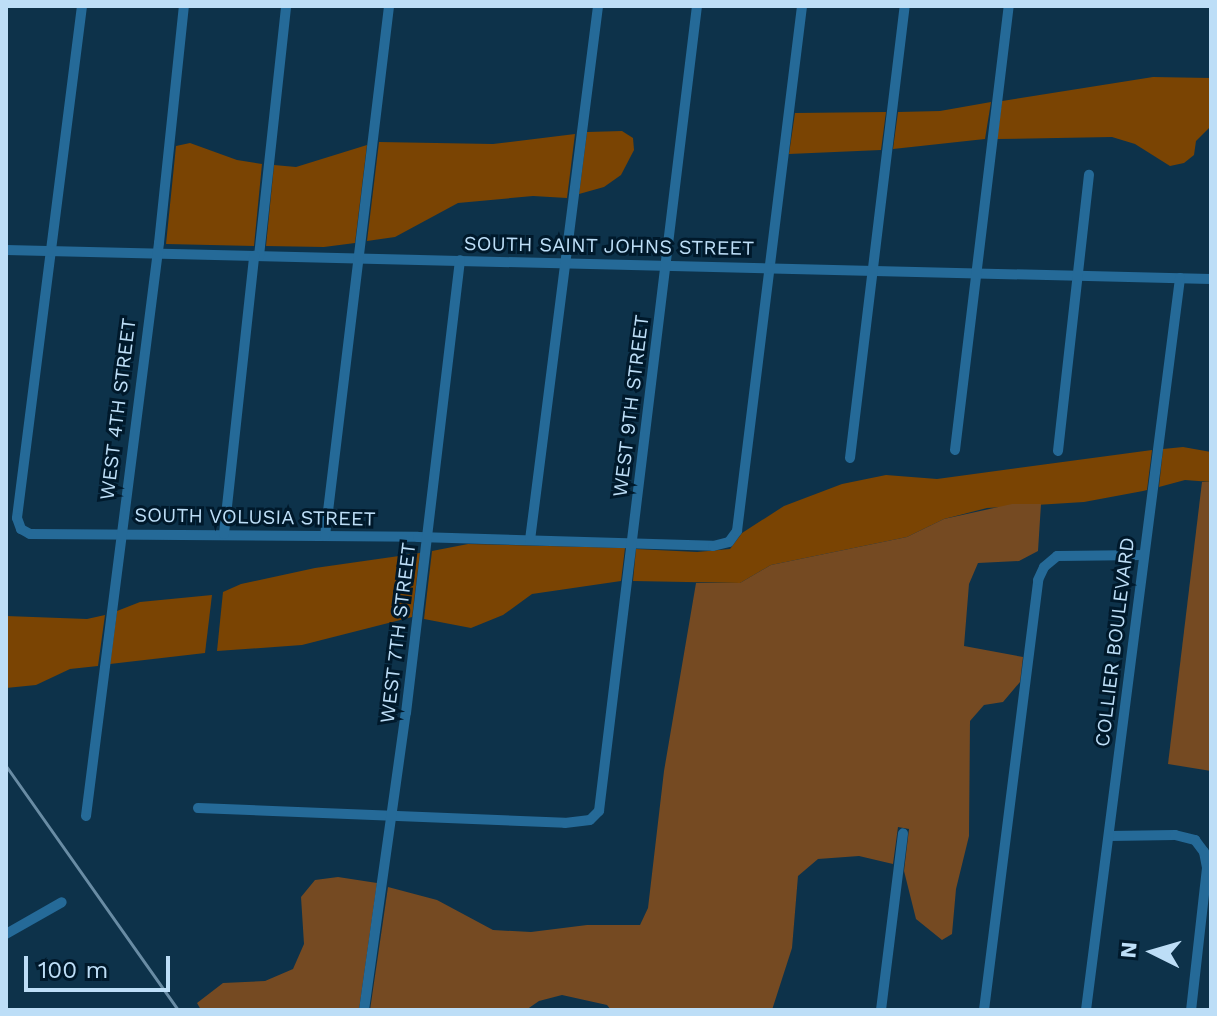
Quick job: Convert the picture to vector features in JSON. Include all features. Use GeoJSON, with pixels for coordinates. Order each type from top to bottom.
{"type":"FeatureCollection","features":[{"type":"Feature","properties":{"kind":"street"},"geometry":{"type":"LineString","coordinates":[[51,252],[82,6]]}},
{"type":"Feature","properties":{"kind":"street","name":"WEST 4TH STREET"},"geometry":{"type":"LineString","coordinates":[[86,816],[184,6]]}},
{"type":"Feature","properties":{"kind":"street"},"geometry":{"type":"LineString","coordinates":[[224,534],[286,6]]}},
{"type":"Feature","properties":{"kind":"street"},"geometry":{"type":"LineString","coordinates":[[325,536],[389,6]]}},
{"type":"Feature","properties":{"kind":"street"},"geometry":{"type":"LineString","coordinates":[[530,540],[598,6]]}},
{"type":"Feature","properties":{"kind":"street","name":"WEST 9TH STREET"},"geometry":{"type":"LineString","coordinates":[[392,815],[565,823],[590,820],[599,811],[697,6]]}},
{"type":"Feature","properties":{"kind":"street"},"geometry":{"type":"LineString","coordinates":[[769,267],[802,6]]}},
{"type":"Feature","properties":{"kind":"street"},"geometry":{"type":"LineString","coordinates":[[850,458],[905,6]]}},
{"type":"Feature","properties":{"kind":"street"},"geometry":{"type":"LineString","coordinates":[[955,450],[974,273],[1009,6]]}},
{"type":"Feature","properties":{"kind":"street"},"geometry":{"type":"LineString","coordinates":[[1058,451],[1089,175]]}},
{"type":"Feature","properties":{"kind":"street","name":"SOUTH SAINT JOHNS STREET"},"geometry":{"type":"LineString","coordinates":[[6,250],[1211,279]]}},
{"type":"Feature","properties":{"kind":"street","name":"SOUTH VOLUSIA STREET"},"geometry":{"type":"LineString","coordinates":[[51,252],[17,518],[21,529],[30,534],[224,534],[713,546],[729,542],[737,531],[769,267]]}},
{"type":"Feature","properties":{"kind":"street","name":"WEST 7TH STREET"},"geometry":{"type":"LineString","coordinates":[[364,1010],[428,538],[460,260]]}},
{"type":"Feature","properties":{"kind":"street","name":"COLLIER BOULEVARD"},"geometry":{"type":"LineString","coordinates":[[1086,1010],[1180,278]]}},
{"type":"Feature","properties":{"kind":"street"},"geometry":{"type":"LineString","coordinates":[[984,1010],[1038,580],[1044,567],[1057,556],[1144,555]]}},
{"type":"Feature","properties":{"kind":"street"},"geometry":{"type":"LineString","coordinates":[[198,808],[392,815]]}},
{"type":"Feature","properties":{"kind":"street"},"geometry":{"type":"LineString","coordinates":[[881,1010],[903,833]]}},
{"type":"Feature","properties":{"kind":"street"},"geometry":{"type":"LineString","coordinates":[[1109,836],[1175,835],[1195,840],[1204,852],[1207,868],[1191,1010]]}},
{"type":"Feature","properties":{"kind":"street"},"geometry":{"type":"LineString","coordinates":[[6,934],[62,902]]}},
{"type":"Feature","properties":{"kind":"shaded area"},"geometry":{"type":"Polygon","coordinates":[[[1153,77],[1211,78],[1211,126],[1196,141],[1194,155],[1184,163],[1170,166],[1135,144],[1112,137],[997,139],[1002,101],[1153,77]]]}},
{"type":"Feature","properties":{"kind":"shaded area"},"geometry":{"type":"Polygon","coordinates":[[[991,102],[985,139],[893,149],[898,112],[940,111],[991,102]]]}},
{"type":"Feature","properties":{"kind":"shaded area"},"geometry":{"type":"Polygon","coordinates":[[[886,112],[881,150],[789,154],[795,113],[886,112]]]}},
{"type":"Feature","properties":{"kind":"shaded area"},"geometry":{"type":"Polygon","coordinates":[[[622,131],[633,138],[634,150],[621,175],[604,187],[579,194],[587,132],[622,131]]]}},
{"type":"Feature","properties":{"kind":"shaded area"},"geometry":{"type":"Polygon","coordinates":[[[575,134],[567,198],[533,196],[458,203],[395,237],[367,241],[379,142],[493,144],[575,134]]]}},
{"type":"Feature","properties":{"kind":"shaded area"},"geometry":{"type":"Polygon","coordinates":[[[190,143],[237,160],[262,164],[254,246],[166,244],[176,146],[190,143]]]}},
{"type":"Feature","properties":{"kind":"shaded area"},"geometry":{"type":"Polygon","coordinates":[[[367,145],[355,243],[324,247],[266,246],[274,165],[296,167],[367,145]]]}},
{"type":"Feature","properties":{"kind":"shaded area"},"geometry":{"type":"Polygon","coordinates":[[[1183,447],[1211,452],[1211,482],[1185,480],[1159,487],[1163,449],[1183,447]]]}},
{"type":"Feature","properties":{"kind":"shaded area"},"geometry":{"type":"Polygon","coordinates":[[[1152,450],[1147,490],[1084,502],[987,508],[944,519],[907,537],[771,565],[740,583],[633,581],[636,549],[697,552],[730,549],[742,533],[784,506],[842,484],[886,475],[937,479],[1152,450]]]}},
{"type":"Feature","properties":{"kind":"shaded area"},"geometry":{"type":"Polygon","coordinates":[[[1202,482],[1211,482],[1211,771],[1168,764],[1202,482]]]}},
{"type":"Feature","properties":{"kind":"shaded area"},"geometry":{"type":"Polygon","coordinates":[[[1012,504],[1041,504],[1038,551],[1019,561],[978,563],[969,584],[964,646],[1023,657],[1020,682],[1003,702],[984,705],[970,721],[969,836],[956,889],[952,934],[942,940],[916,919],[904,871],[909,829],[898,827],[893,864],[859,856],[818,859],[798,876],[792,948],[772,1010],[611,1010],[607,1005],[562,995],[539,1001],[526,1010],[370,1010],[388,887],[437,900],[493,930],[531,932],[587,925],[640,925],[648,908],[664,771],[696,583],[740,583],[771,565],[907,537],[944,519],[1012,504]]]}},
{"type":"Feature","properties":{"kind":"shaded area"},"geometry":{"type":"Polygon","coordinates":[[[468,544],[625,548],[621,581],[532,594],[503,615],[471,628],[424,619],[432,551],[468,544]]]}},
{"type":"Feature","properties":{"kind":"shaded area"},"geometry":{"type":"Polygon","coordinates":[[[420,553],[412,617],[302,645],[217,651],[223,592],[241,584],[315,568],[420,553]]]}},
{"type":"Feature","properties":{"kind":"shaded area"},"geometry":{"type":"Polygon","coordinates":[[[212,595],[205,653],[110,664],[117,611],[140,602],[212,595]]]}},
{"type":"Feature","properties":{"kind":"shaded area"},"geometry":{"type":"Polygon","coordinates":[[[105,615],[98,666],[70,669],[36,685],[6,688],[6,616],[87,619],[105,615]]]}},
{"type":"Feature","properties":{"kind":"shaded area"},"geometry":{"type":"Polygon","coordinates":[[[338,877],[377,883],[359,1010],[201,1010],[197,1003],[223,983],[265,981],[293,969],[304,944],[301,897],[315,880],[338,877]]]}},
{"type":"Feature","properties":{"kind":"railway"},"geometry":{"type":"LineString","coordinates":[[6,766],[178,1010]]}}]}
